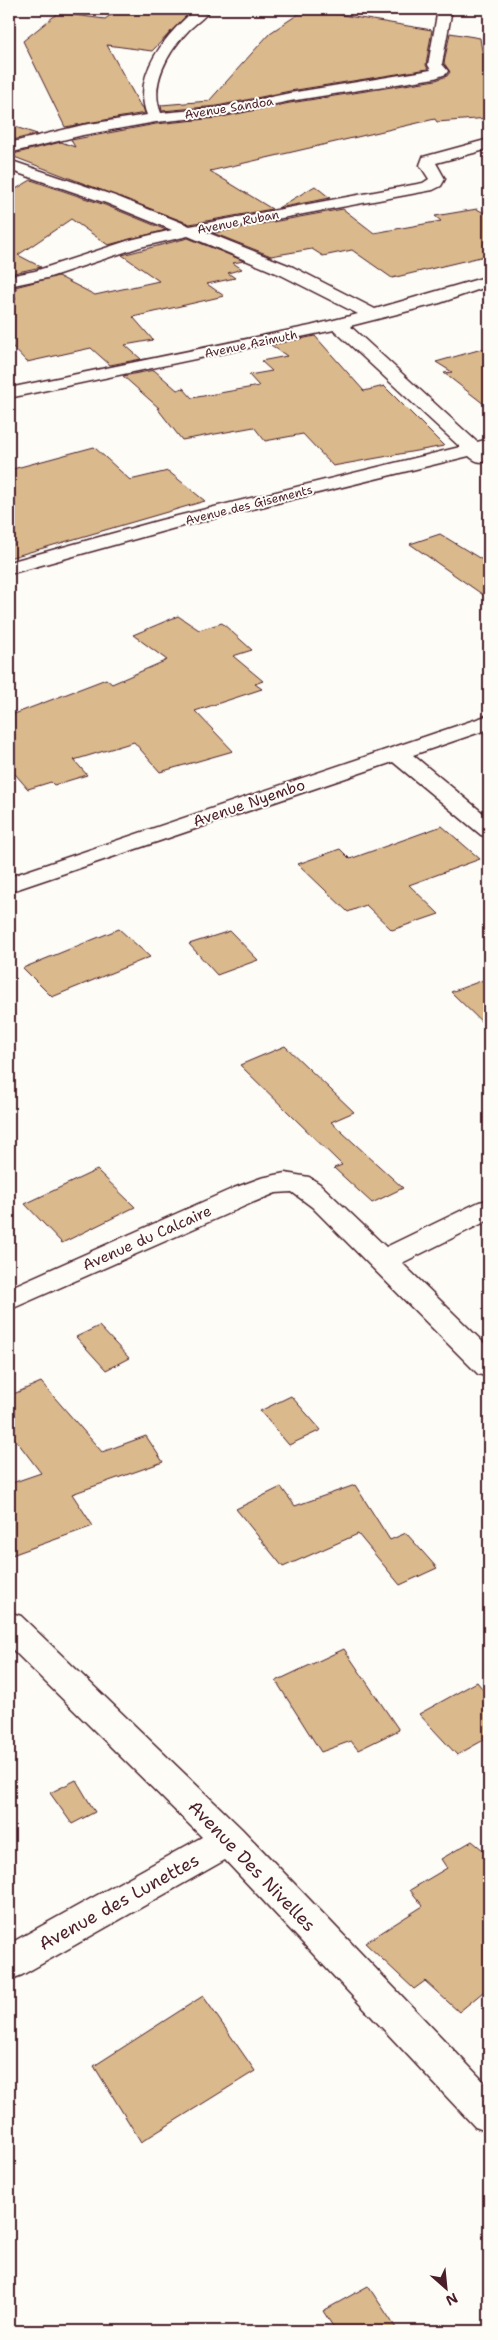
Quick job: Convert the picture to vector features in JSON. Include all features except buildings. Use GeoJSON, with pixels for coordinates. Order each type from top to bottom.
{"type":"FeatureCollection","features":[{"type":"Feature","properties":{"kind":"street"},"geometry":{"type":"LineString","coordinates":[[156,118],[151,110],[150,99],[153,74],[158,62],[190,19],[204,9]]}},
{"type":"Feature","properties":{"kind":"street","name":"Avenue Sandoa"},"geometry":{"type":"LineString","coordinates":[[9,148],[74,132],[156,118],[216,112],[290,97],[428,76],[441,71],[435,65],[445,9]]}},
{"type":"Feature","properties":{"kind":"street","name":"Avenue Ruban"},"geometry":{"type":"LineString","coordinates":[[9,281],[40,276],[119,248],[187,232],[427,187],[435,183],[437,179],[426,162],[438,157],[489,144]]}},
{"type":"Feature","properties":{"kind":"street"},"geometry":{"type":"LineString","coordinates":[[9,165],[112,200],[287,271],[372,314]]}},
{"type":"Feature","properties":{"kind":"street","name":"Avenue Azimuth"},"geometry":{"type":"LineString","coordinates":[[9,393],[337,324],[451,294],[489,281]]}},
{"type":"Feature","properties":{"kind":"street"},"geometry":{"type":"LineString","coordinates":[[337,324],[480,447],[489,463]]}},
{"type":"Feature","properties":{"kind":"street","name":"Avenue des Gisements"},"geometry":{"type":"LineString","coordinates":[[9,568],[168,524],[480,447]]}},
{"type":"Feature","properties":{"kind":"street","name":"Avenue Nyembo"},"geometry":{"type":"LineString","coordinates":[[9,885],[489,722]]}},
{"type":"Feature","properties":{"kind":"street"},"geometry":{"type":"LineString","coordinates":[[396,753],[489,830]]}},
{"type":"Feature","properties":{"kind":"street","name":"Avenue du Calcaire"},"geometry":{"type":"LineString","coordinates":[[9,1300],[244,1195],[266,1186],[288,1182],[299,1184],[307,1189],[383,1260]]}},
{"type":"Feature","properties":{"kind":"street"},"geometry":{"type":"LineString","coordinates":[[489,1209],[383,1260],[489,1366]]}},
{"type":"Feature","properties":{"kind":"street","name":"Avenue Des Nivelles"},"geometry":{"type":"LineString","coordinates":[[9,1625],[229,1840],[489,2114]]}},
{"type":"Feature","properties":{"kind":"street","name":"Avenue des Lunettes"},"geometry":{"type":"LineString","coordinates":[[9,1963],[229,1840]]}}]}
